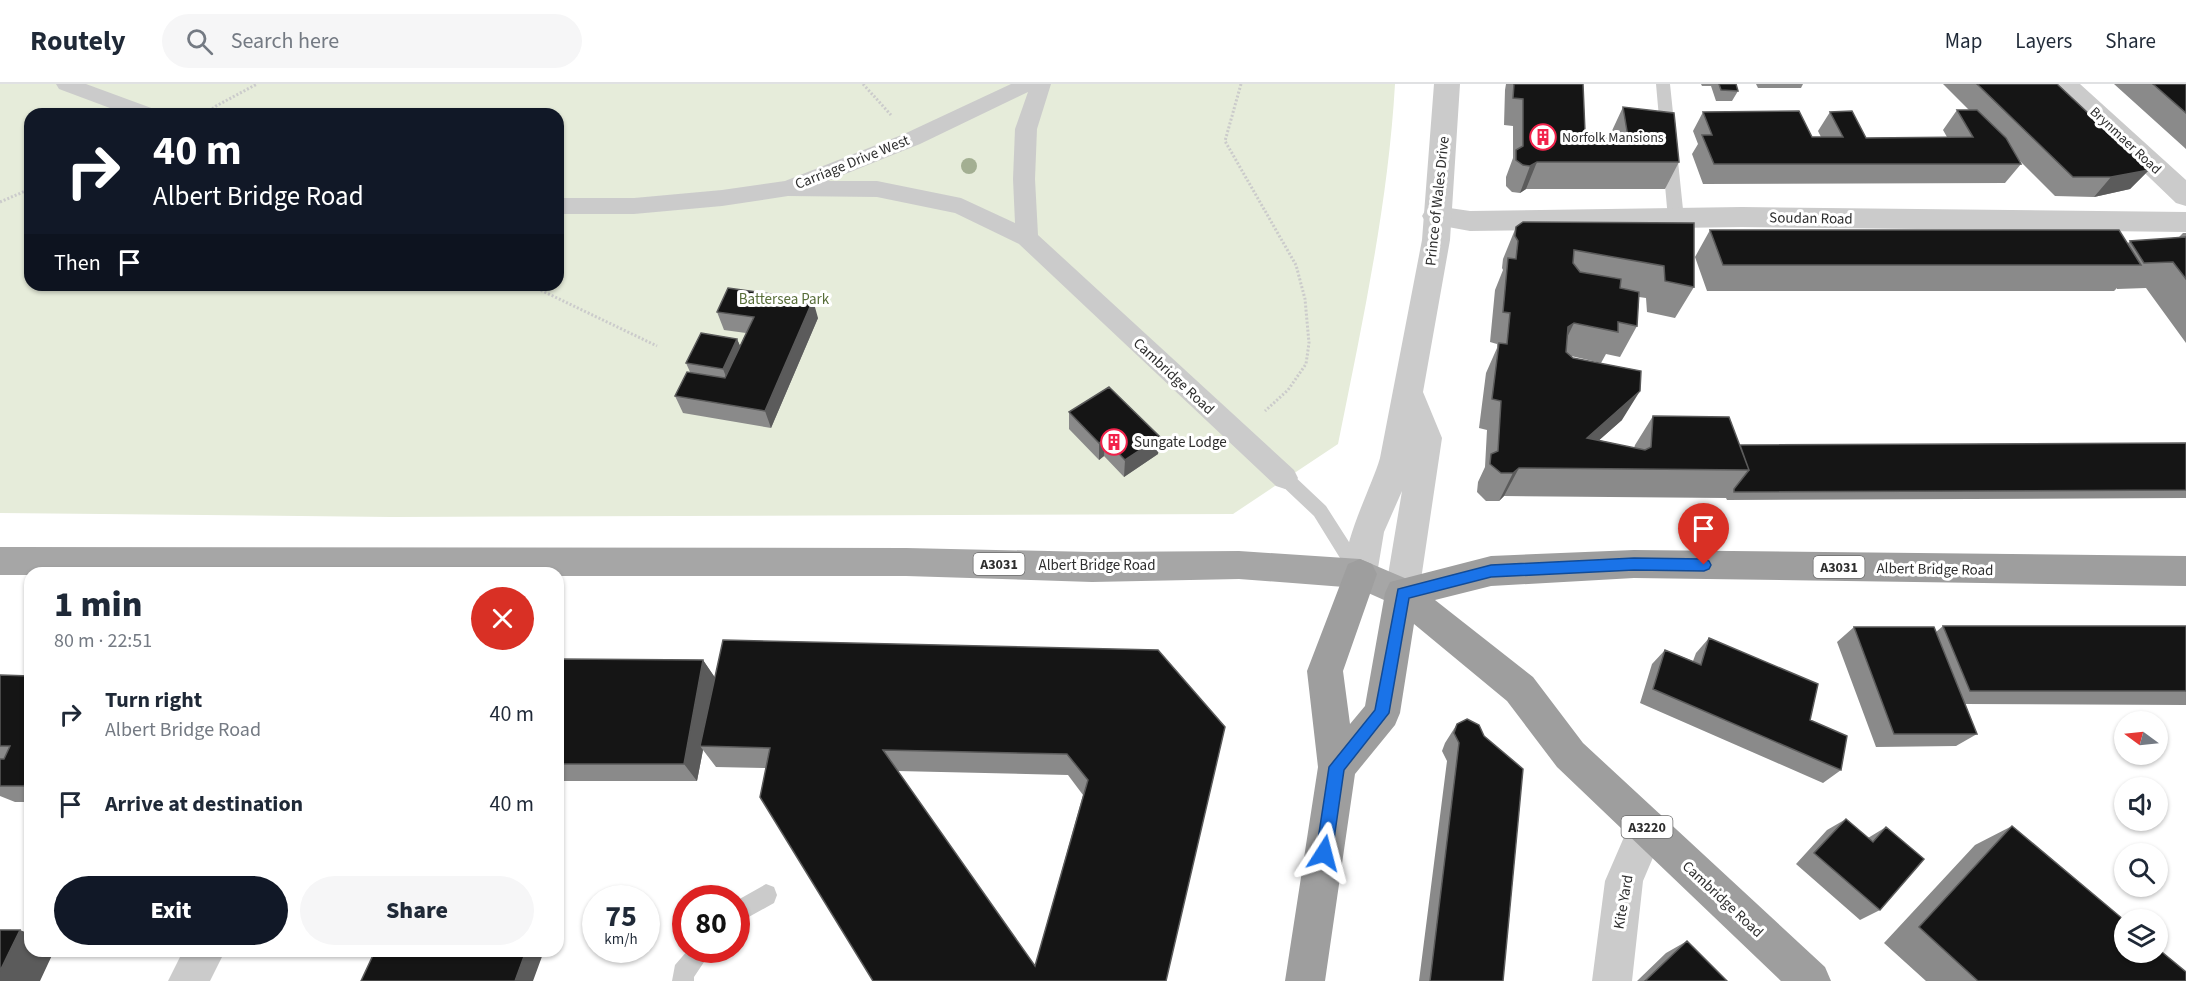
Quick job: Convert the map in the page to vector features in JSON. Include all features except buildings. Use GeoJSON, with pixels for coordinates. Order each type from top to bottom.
{"type":"FeatureCollection","features":[{"type":"Feature","properties":{"kind":"highway","name":"Albert Bridge Road"},"geometry":{"type":"LineString","coordinates":[[1402,593],[1491,571],[1634,564],[2186,571]]}},
{"type":"Feature","properties":{"kind":"highway"},"geometry":{"type":"LineString","coordinates":[[1305,981],[1337,767],[1325,671],[1360,574]]}},
{"type":"Feature","properties":{"kind":"highway"},"geometry":{"type":"LineString","coordinates":[[1337,767],[1382,713],[1402,593]]}},
{"type":"Feature","properties":{"kind":"highway","name":"Cambridge Road"},"geometry":{"type":"LineString","coordinates":[[1402,593],[1520,689],[1570,755],[1811,981]]}},
{"type":"Feature","properties":{"kind":"main road","name":"Albert Bridge Road"},"geometry":{"type":"LineString","coordinates":[[0,561],[352,567],[906,562],[1092,567],[1239,565],[1360,574],[1402,593]]}},
{"type":"Feature","properties":{"kind":"street"},"geometry":{"type":"LineString","coordinates":[[66,84],[131,108]]}},
{"type":"Feature","properties":{"kind":"street","name":"Carriage Drive West"},"geometry":{"type":"LineString","coordinates":[[564,206],[634,206],[722,198],[788,188],[912,139],[1028,84]]}},
{"type":"Feature","properties":{"kind":"street"},"geometry":{"type":"LineString","coordinates":[[1027,238],[1024,179],[1026,129],[1041,84]]}},
{"type":"Feature","properties":{"kind":"street","name":"Prince of Wales Drive"},"geometry":{"type":"LineString","coordinates":[[1360,574],[1368,532],[1389,483],[1396,458],[1436,240],[1447,84]]}},
{"type":"Feature","properties":{"kind":"street","name":"Brynmaer Road"},"geometry":{"type":"LineString","coordinates":[[2065,84],[2186,196]]}},
{"type":"Feature","properties":{"kind":"street","name":"Cambridge Road"},"geometry":{"type":"LineString","coordinates":[[788,188],[878,189],[961,206],[1027,238],[1285,478]]}},
{"type":"Feature","properties":{"kind":"street","name":"Soudan Road"},"geometry":{"type":"LineString","coordinates":[[1436,216],[1470,221],[1676,219],[2186,222]]}},
{"type":"Feature","properties":{"kind":"street"},"geometry":{"type":"LineString","coordinates":[[1402,593],[1426,438],[1407,389]]}},
{"type":"Feature","properties":{"kind":"street","name":"Kite Yard"},"geometry":{"type":"LineString","coordinates":[[1612,981],[1624,881],[1647,827]]}},
{"type":"Feature","properties":{"kind":"street"},"geometry":{"type":"LineString","coordinates":[[188,981],[202,957]]}},
{"type":"Feature","properties":{"kind":"lane"},"geometry":{"type":"LineString","coordinates":[[1663,84],[1676,219]]}},
{"type":"Feature","properties":{"kind":"lane","name":"Cambridge Road"},"geometry":{"type":"LineString","coordinates":[[1285,478],[1320,511],[1360,574]]}},
{"type":"Feature","properties":{"kind":"lane"},"geometry":{"type":"LineString","coordinates":[[750,905],[766,895]]}},
{"type":"Feature","properties":{"kind":"lane"},"geometry":{"type":"LineString","coordinates":[[683,981],[683,974],[691,963]]}},
{"type":"Feature","properties":{"kind":"path"},"geometry":{"type":"LineString","coordinates":[[214,108],[257,84]]}},
{"type":"Feature","properties":{"kind":"path"},"geometry":{"type":"LineString","coordinates":[[1234,432],[1280,401],[1306,364],[1310,344],[1308,320],[1297,267],[1225,141],[1241,84]]}},
{"type":"Feature","properties":{"kind":"path"},"geometry":{"type":"LineString","coordinates":[[0,202],[24,192]]}},
{"type":"Feature","properties":{"kind":"path"},"geometry":{"type":"LineString","coordinates":[[542,291],[657,346]]}},
{"type":"Feature","properties":{"kind":"green space","name":"Battersea Park"},"geometry":{"type":"Polygon","coordinates":[[[0,84],[1395,84],[1392,130],[1380,220],[1365,310],[1338,444],[1233,514],[392,517],[0,513],[0,84]]]}},
{"type":"Feature","properties":{"kind":"place","name":"Norfolk Mansions"},"geometry":{"type":"Point","coordinates":[1543,137]}},
{"type":"Feature","properties":{"kind":"place","name":"Sungate Lodge"},"geometry":{"type":"Point","coordinates":[1114,442]}},
{"type":"Feature","properties":{"kind":"route"},"geometry":{"type":"LineString","coordinates":[[1324,853],[1337,767],[1382,713],[1402,593],[1491,571],[1634,564],[1704,565]]}}]}
